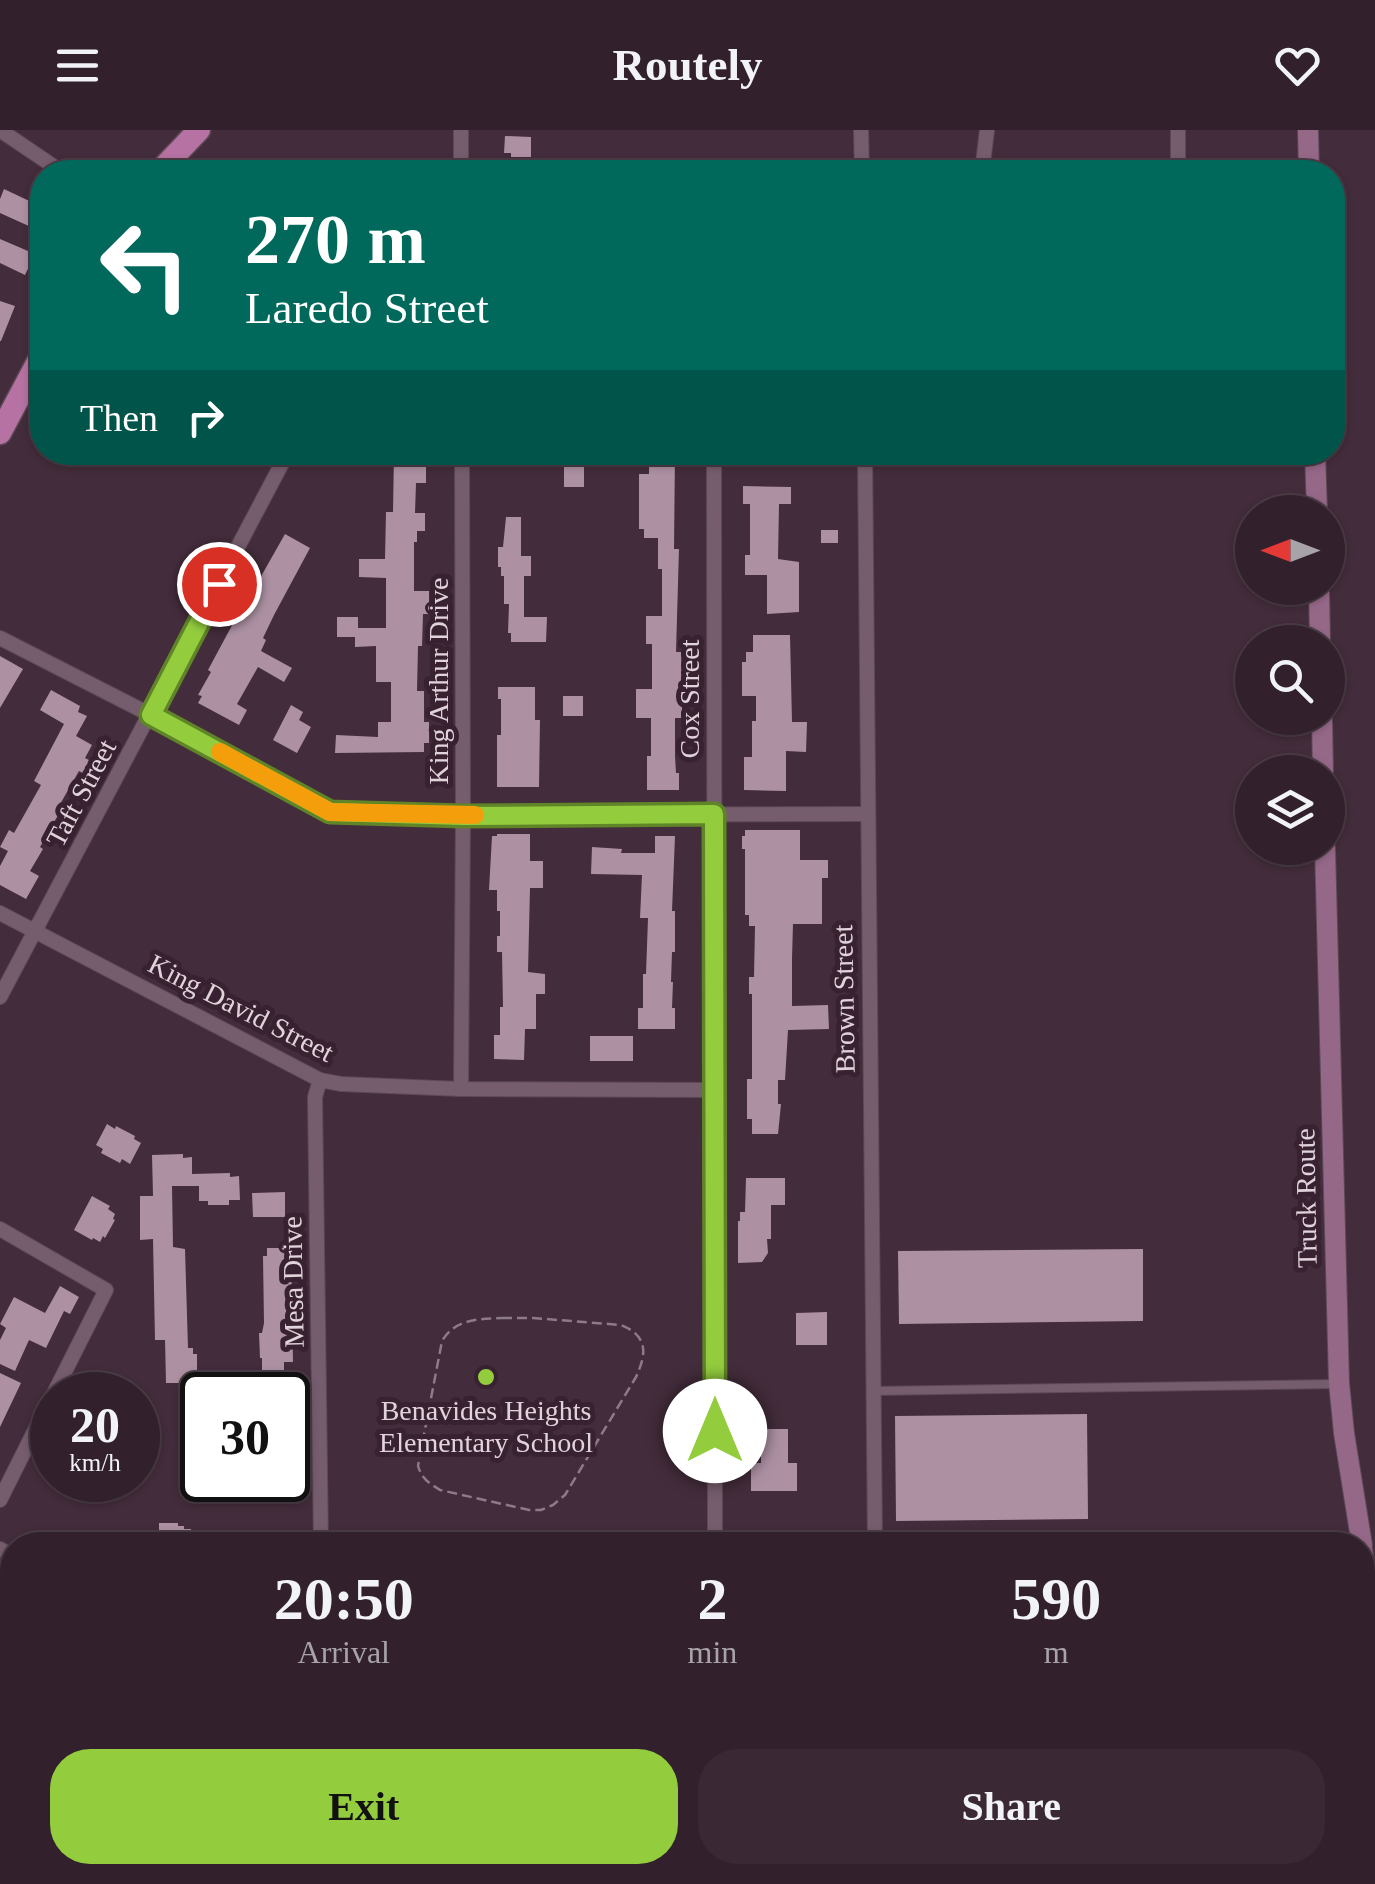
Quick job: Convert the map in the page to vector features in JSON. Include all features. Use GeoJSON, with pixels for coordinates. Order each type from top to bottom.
{"type":"FeatureCollection","features":[{"type":"Feature","properties":{"kind":"main road"},"geometry":{"type":"LineString","coordinates":[[170,160],[199,130]]}},
{"type":"Feature","properties":{"kind":"main road"},"geometry":{"type":"LineString","coordinates":[[0,433],[30,393]]}},
{"type":"Feature","properties":{"kind":"street"},"geometry":{"type":"LineString","coordinates":[[0,130],[44,160]]}},
{"type":"Feature","properties":{"kind":"street"},"geometry":{"type":"LineString","coordinates":[[461,130],[461,160]]}},
{"type":"Feature","properties":{"kind":"street"},"geometry":{"type":"LineString","coordinates":[[861,130],[862,160]]}},
{"type":"Feature","properties":{"kind":"street"},"geometry":{"type":"LineString","coordinates":[[983,160],[987,130]]}},
{"type":"Feature","properties":{"kind":"street"},"geometry":{"type":"LineString","coordinates":[[1178,130],[1178,160]]}},
{"type":"Feature","properties":{"kind":"street"},"geometry":{"type":"LineString","coordinates":[[1308,130],[1309,160]]}},
{"type":"Feature","properties":{"kind":"street","name":"Taft Street"},"geometry":{"type":"LineString","coordinates":[[0,997],[281,465]]}},
{"type":"Feature","properties":{"kind":"street","name":"King Arthur Drive"},"geometry":{"type":"LineString","coordinates":[[461,1089],[462,465]]}},
{"type":"Feature","properties":{"kind":"street","name":"Cox Street"},"geometry":{"type":"LineString","coordinates":[[714,465],[715,1532]]}},
{"type":"Feature","properties":{"kind":"street","name":"Brown Street"},"geometry":{"type":"LineString","coordinates":[[864,465],[875,1532]]}},
{"type":"Feature","properties":{"kind":"street"},"geometry":{"type":"LineString","coordinates":[[1315,465],[1316,495]]}},
{"type":"Feature","properties":{"kind":"street"},"geometry":{"type":"LineString","coordinates":[[0,638],[330,812],[463,816],[867,814]]}},
{"type":"Feature","properties":{"kind":"street","name":"Truck Route"},"geometry":{"type":"LineString","coordinates":[[1325,865],[1340,1384],[1360,1532]]}},
{"type":"Feature","properties":{"kind":"street","name":"King David Street"},"geometry":{"type":"LineString","coordinates":[[0,913],[320,1080],[461,1089],[714,1090]]}},
{"type":"Feature","properties":{"kind":"street","name":"Mesa Drive"},"geometry":{"type":"LineString","coordinates":[[320,1080],[316,1097],[320,1532]]}},
{"type":"Feature","properties":{"kind":"street"},"geometry":{"type":"LineString","coordinates":[[0,1228],[106,1290],[65,1372]]}},
{"type":"Feature","properties":{"kind":"street"},"geometry":{"type":"LineString","coordinates":[[0,1500],[30,1441]]}},
{"type":"Feature","properties":{"kind":"lane"},"geometry":{"type":"LineString","coordinates":[[874,1392],[1340,1384]]}},
{"type":"Feature","properties":{"kind":"path"},"geometry":{"type":"LineString","coordinates":[[534,1318],[621,1325],[639,1337],[644,1360],[636,1377],[574,1484],[553,1505],[529,1510],[440,1490],[428,1483],[418,1466],[442,1342],[458,1324],[534,1318]]}},
{"type":"Feature","properties":{"kind":"building"},"geometry":{"type":"Polygon","coordinates":[[[505,136],[531,137],[531,157],[504,153],[505,136]]]}},
{"type":"Feature","properties":{"kind":"building"},"geometry":{"type":"Polygon","coordinates":[[[4,189],[30,201],[30,227],[0,213],[4,189]]]}},
{"type":"Feature","properties":{"kind":"building"},"geometry":{"type":"Polygon","coordinates":[[[0,239],[30,252],[25,275],[0,263],[0,239]]]}},
{"type":"Feature","properties":{"kind":"building"},"geometry":{"type":"Polygon","coordinates":[[[0,301],[15,306],[1,341],[0,341],[0,301]]]}},
{"type":"Feature","properties":{"kind":"building"},"geometry":{"type":"Polygon","coordinates":[[[394,465],[426,465],[426,483],[416,483],[415,513],[425,513],[425,531],[417,531],[414,542],[414,591],[429,591],[429,614],[423,614],[422,646],[418,646],[417,691],[424,691],[429,743],[424,743],[424,752],[335,753],[336,735],[378,737],[378,722],[391,722],[391,682],[376,682],[376,646],[355,647],[355,637],[337,637],[337,617],[358,617],[358,628],[386,628],[386,578],[359,577],[359,559],[385,559],[386,512],[393,512],[394,465]]]}},
{"type":"Feature","properties":{"kind":"building"},"geometry":{"type":"Polygon","coordinates":[[[564,465],[584,465],[584,487],[564,487],[564,465]]]}},
{"type":"Feature","properties":{"kind":"building"},"geometry":{"type":"Polygon","coordinates":[[[649,465],[675,465],[674,549],[679,549],[676,652],[681,652],[682,689],[682,718],[675,718],[679,790],[647,790],[651,718],[636,718],[636,689],[652,689],[652,644],[646,644],[646,616],[662,616],[658,538],[644,538],[644,529],[639,529],[639,474],[649,474],[649,465]]]}},
{"type":"Feature","properties":{"kind":"building"},"geometry":{"type":"Polygon","coordinates":[[[743,486],[791,487],[791,504],[779,504],[778,559],[799,562],[799,612],[767,614],[767,575],[745,575],[745,555],[750,555],[750,504],[743,504],[743,486]]]}},
{"type":"Feature","properties":{"kind":"building"},"geometry":{"type":"Polygon","coordinates":[[[506,517],[521,517],[521,556],[531,556],[531,576],[524,576],[524,617],[547,617],[546,642],[511,642],[508,633],[509,604],[504,604],[504,576],[498,567],[498,547],[503,547],[506,517]]]}},
{"type":"Feature","properties":{"kind":"building"},"geometry":{"type":"Polygon","coordinates":[[[821,530],[838,530],[838,543],[821,543],[821,530]]]}},
{"type":"Feature","properties":{"kind":"building"},"geometry":{"type":"Polygon","coordinates":[[[285,534],[310,548],[263,638],[266,640],[261,651],[292,668],[284,682],[258,667],[237,704],[247,710],[239,725],[198,703],[202,696],[198,695],[237,616],[233,614],[241,598],[247,601],[285,534]]]}},
{"type":"Feature","properties":{"kind":"building"},"geometry":{"type":"Polygon","coordinates":[[[753,635],[790,635],[792,722],[807,722],[806,752],[786,751],[786,791],[744,790],[744,757],[752,757],[756,696],[742,696],[742,662],[746,662],[746,652],[753,652],[753,635]]]}},
{"type":"Feature","properties":{"kind":"building"},"geometry":{"type":"Polygon","coordinates":[[[0,656],[23,669],[0,708],[0,656]]]}},
{"type":"Feature","properties":{"kind":"building"},"geometry":{"type":"Polygon","coordinates":[[[498,687],[535,687],[535,720],[540,720],[539,787],[497,787],[497,735],[501,735],[498,687]]]}},
{"type":"Feature","properties":{"kind":"building"},"geometry":{"type":"Polygon","coordinates":[[[51,690],[80,706],[78,712],[87,716],[76,736],[92,745],[85,758],[93,762],[86,775],[79,771],[59,806],[62,808],[30,871],[39,876],[26,899],[0,885],[0,866],[8,851],[0,847],[9,830],[14,833],[41,785],[34,781],[64,724],[40,710],[51,690]]]}},
{"type":"Feature","properties":{"kind":"building"},"geometry":{"type":"Polygon","coordinates":[[[563,696],[583,696],[583,716],[563,716],[563,696]]]}},
{"type":"Feature","properties":{"kind":"building"},"geometry":{"type":"Polygon","coordinates":[[[291,705],[303,712],[299,720],[311,727],[297,753],[273,740],[291,705]]]}},
{"type":"Feature","properties":{"kind":"building"},"geometry":{"type":"Polygon","coordinates":[[[745,830],[800,830],[800,860],[828,860],[828,878],[822,878],[822,924],[793,924],[792,1006],[828,1005],[829,1029],[788,1030],[785,1080],[778,1080],[778,1134],[752,1134],[752,1119],[747,1119],[747,1079],[752,1079],[749,977],[754,977],[755,926],[749,926],[749,915],[745,915],[745,830]]]}},
{"type":"Feature","properties":{"kind":"building"},"geometry":{"type":"Polygon","coordinates":[[[530,834],[530,861],[543,861],[543,888],[530,888],[528,972],[545,974],[545,994],[536,994],[536,1029],[525,1029],[524,1060],[494,1059],[494,1035],[500,1035],[503,1007],[502,952],[497,952],[500,911],[497,890],[489,890],[492,836],[530,834]]]}},
{"type":"Feature","properties":{"kind":"building"},"geometry":{"type":"Polygon","coordinates":[[[655,836],[675,836],[675,952],[671,982],[675,1029],[638,1029],[638,1008],[643,1008],[648,918],[640,918],[642,875],[591,874],[592,847],[622,849],[621,853],[655,853],[655,836]]]}},
{"type":"Feature","properties":{"kind":"building"},"geometry":{"type":"Polygon","coordinates":[[[590,1036],[633,1036],[633,1061],[590,1061],[590,1036]]]}},
{"type":"Feature","properties":{"kind":"building"},"geometry":{"type":"Polygon","coordinates":[[[107,1124],[135,1136],[141,1143],[130,1164],[101,1153],[103,1149],[96,1145],[107,1124]]]}},
{"type":"Feature","properties":{"kind":"building"},"geometry":{"type":"Polygon","coordinates":[[[152,1155],[192,1157],[192,1174],[239,1176],[240,1200],[229,1200],[229,1205],[199,1201],[199,1186],[172,1186],[173,1247],[185,1249],[188,1348],[197,1354],[197,1372],[180,1372],[180,1383],[166,1383],[165,1340],[155,1340],[153,1239],[140,1240],[140,1196],[153,1196],[152,1155]]]}},
{"type":"Feature","properties":{"kind":"building"},"geometry":{"type":"Polygon","coordinates":[[[746,1178],[785,1178],[785,1205],[771,1205],[771,1239],[767,1239],[768,1253],[762,1262],[738,1263],[738,1221],[740,1212],[745,1212],[746,1178]]]}},
{"type":"Feature","properties":{"kind":"building"},"geometry":{"type":"Polygon","coordinates":[[[285,1192],[285,1217],[253,1217],[252,1193],[285,1192]]]}},
{"type":"Feature","properties":{"kind":"building"},"geometry":{"type":"Polygon","coordinates":[[[92,1196],[110,1206],[108,1209],[115,1214],[100,1242],[74,1230],[92,1196]]]}},
{"type":"Feature","properties":{"kind":"building"},"geometry":{"type":"Polygon","coordinates":[[[267,1248],[291,1248],[293,1362],[284,1362],[284,1372],[262,1372],[259,1333],[264,1323],[263,1256],[267,1256],[267,1248]]]}},
{"type":"Feature","properties":{"kind":"building"},"geometry":{"type":"Polygon","coordinates":[[[1143,1249],[1143,1321],[899,1324],[898,1251],[1143,1249]]]}},
{"type":"Feature","properties":{"kind":"building"},"geometry":{"type":"Polygon","coordinates":[[[60,1286],[79,1297],[70,1314],[64,1311],[46,1348],[29,1340],[15,1371],[0,1364],[0,1340],[6,1328],[0,1324],[14,1297],[45,1313],[60,1286]]]}},
{"type":"Feature","properties":{"kind":"building"},"geometry":{"type":"Polygon","coordinates":[[[827,1312],[827,1345],[796,1345],[796,1313],[827,1312]]]}},
{"type":"Feature","properties":{"kind":"building"},"geometry":{"type":"Polygon","coordinates":[[[0,1373],[21,1383],[0,1427],[0,1373]]]}},
{"type":"Feature","properties":{"kind":"building"},"geometry":{"type":"Polygon","coordinates":[[[1087,1414],[1088,1519],[896,1521],[895,1416],[1087,1414]]]}},
{"type":"Feature","properties":{"kind":"building"},"geometry":{"type":"Polygon","coordinates":[[[761,1429],[788,1429],[788,1463],[797,1463],[797,1491],[751,1491],[751,1463],[761,1463],[761,1429]]]}},
{"type":"Feature","properties":{"kind":"building"},"geometry":{"type":"Polygon","coordinates":[[[159,1523],[178,1523],[191,1529],[191,1532],[159,1532],[159,1523]]]}},
{"type":"Feature","properties":{"kind":"slow traffic"},"geometry":{"type":"LineString","coordinates":[[220,752],[330,812],[475,815]]}},
{"type":"Feature","properties":{"kind":"place","name":"Benavides Heights Elementary School"},"geometry":{"type":"Point","coordinates":[486,1377]}},
{"type":"Feature","properties":{"kind":"route"},"geometry":{"type":"LineString","coordinates":[[219,584],[151,715],[330,812],[463,816],[714,814],[715,1431]]}}]}
